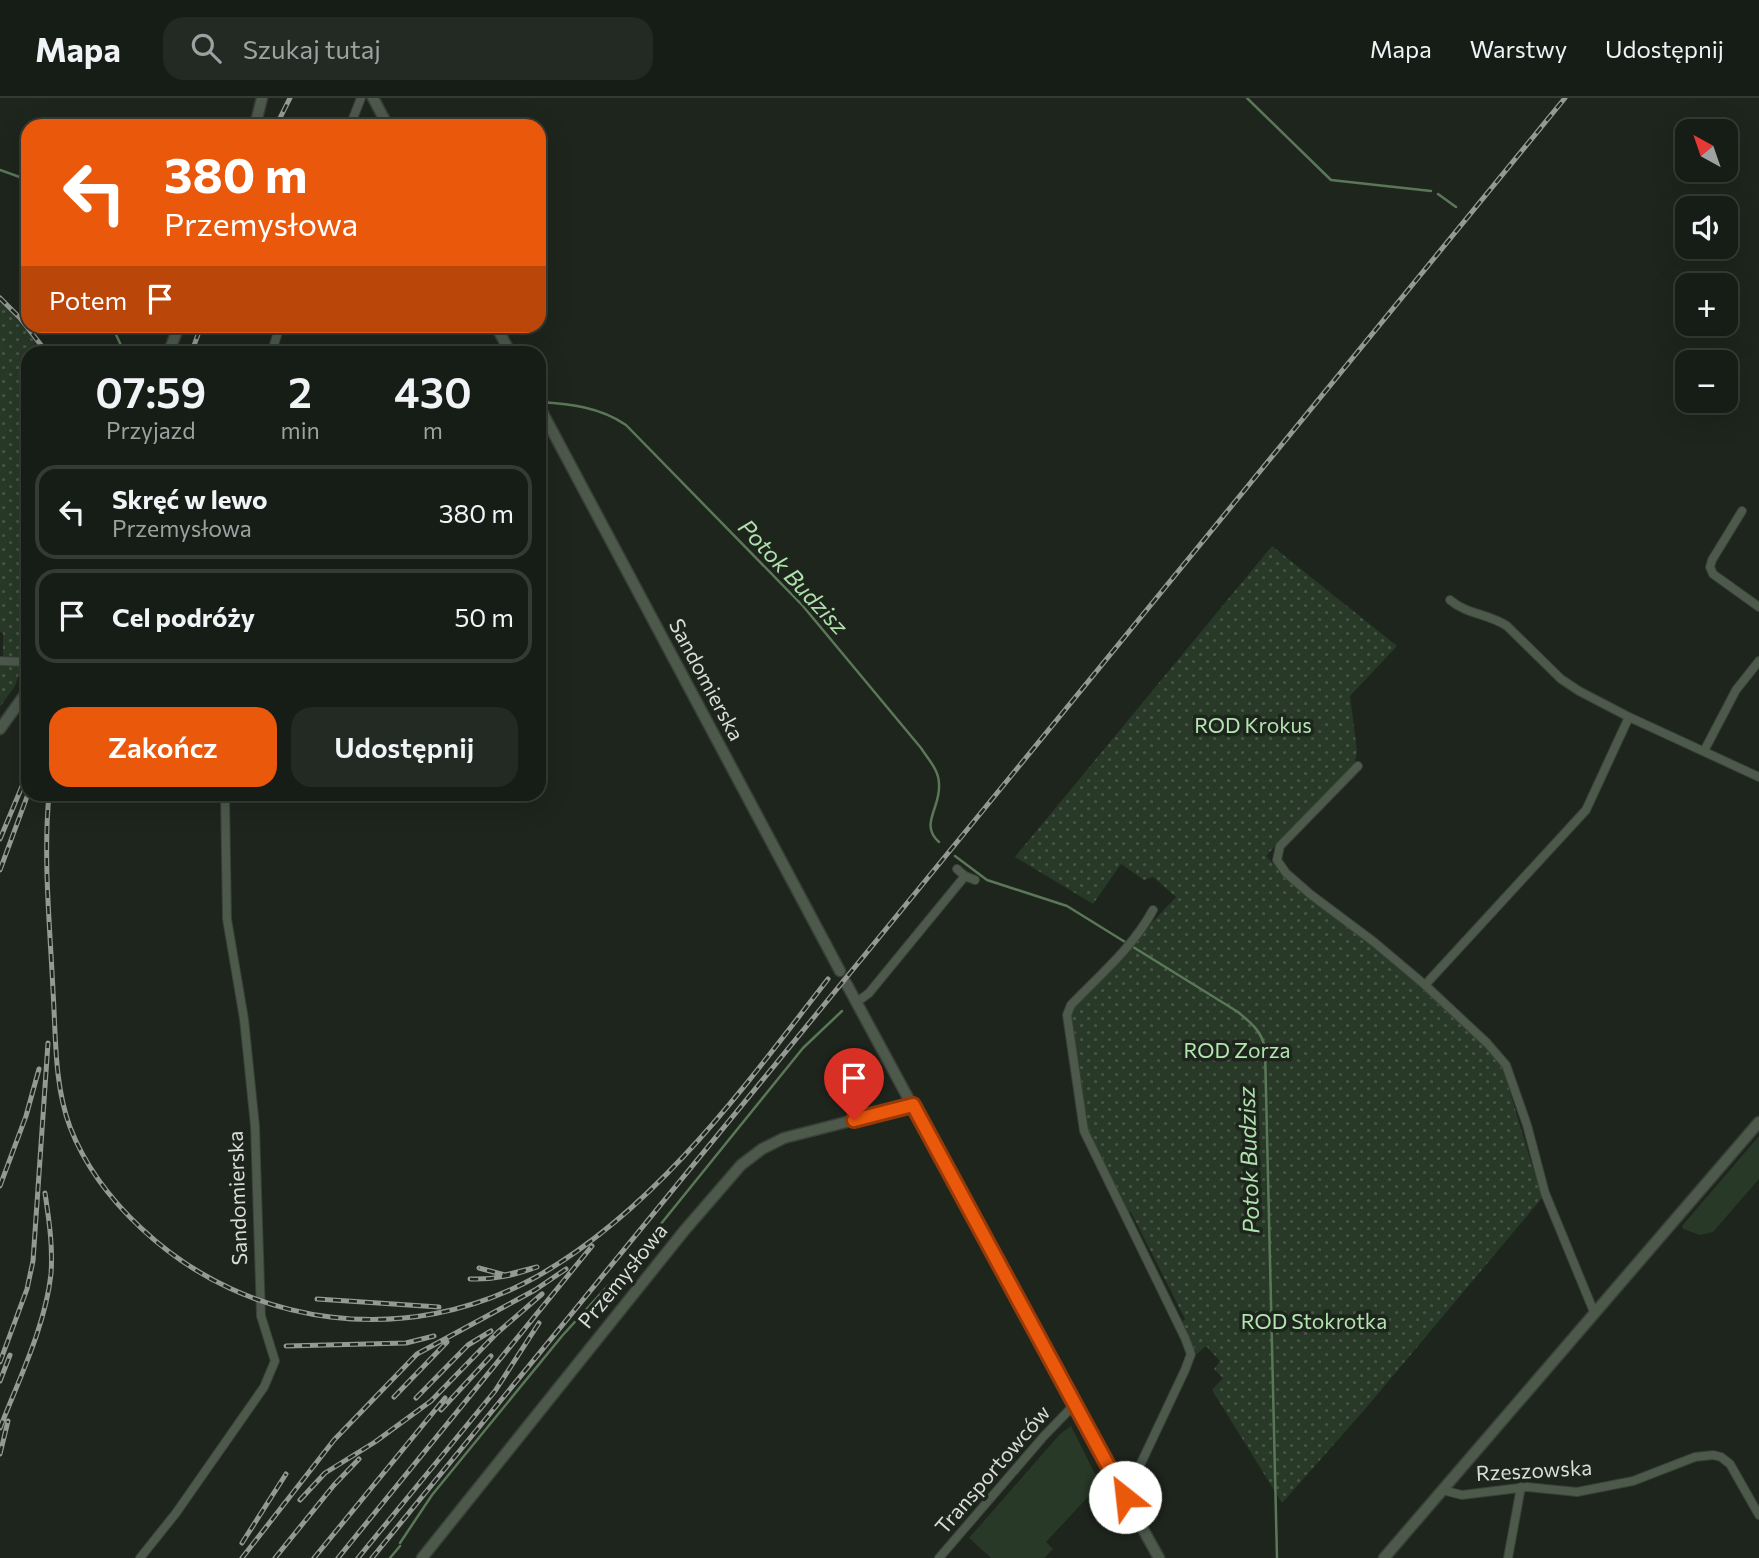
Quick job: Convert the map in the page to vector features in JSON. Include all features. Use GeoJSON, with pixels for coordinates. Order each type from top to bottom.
{"type":"FeatureCollection","features":[{"type":"Feature","properties":{"kind":"street"},"geometry":{"type":"LineString","coordinates":[[257,119],[262,98]]}},
{"type":"Feature","properties":{"kind":"street"},"geometry":{"type":"LineString","coordinates":[[353,119],[361,98]]}},
{"type":"Feature","properties":{"kind":"street"},"geometry":{"type":"LineString","coordinates":[[373,98],[384,119]]}},
{"type":"Feature","properties":{"kind":"street","name":"Sandomierska"},"geometry":{"type":"LineString","coordinates":[[546,419],[840,971]]}},
{"type":"Feature","properties":{"kind":"street"},"geometry":{"type":"LineString","coordinates":[[1742,511],[1710,567],[1713,574],[1759,607]]}},
{"type":"Feature","properties":{"kind":"street"},"geometry":{"type":"LineString","coordinates":[[1450,600],[1458,607],[1497,619],[1561,679],[1579,691],[1759,777]]}},
{"type":"Feature","properties":{"kind":"street"},"geometry":{"type":"LineString","coordinates":[[0,661],[21,662]]}},
{"type":"Feature","properties":{"kind":"street"},"geometry":{"type":"LineString","coordinates":[[1704,751],[1736,690],[1759,661]]}},
{"type":"Feature","properties":{"kind":"street"},"geometry":{"type":"LineString","coordinates":[[0,729],[21,700]]}},
{"type":"Feature","properties":{"kind":"street"},"geometry":{"type":"LineString","coordinates":[[1425,985],[1586,810],[1629,717]]}},
{"type":"Feature","properties":{"kind":"street"},"geometry":{"type":"LineString","coordinates":[[1358,766],[1280,846],[1277,860],[1286,873],[1310,894],[1425,985],[1488,1043],[1506,1065],[1527,1125],[1550,1206],[1594,1312]]}},
{"type":"Feature","properties":{"kind":"street","name":"Sandomierska"},"geometry":{"type":"LineString","coordinates":[[141,1558],[176,1513],[264,1387],[275,1361],[261,1316],[255,1126],[244,1018],[227,919],[225,801]]}},
{"type":"Feature","properties":{"kind":"street"},"geometry":{"type":"LineString","coordinates":[[957,869],[975,880]]}},
{"type":"Feature","properties":{"kind":"street"},"geometry":{"type":"LineString","coordinates":[[857,1002],[869,993],[965,876]]}},
{"type":"Feature","properties":{"kind":"street"},"geometry":{"type":"LineString","coordinates":[[1125,1497],[1191,1354],[1082,1126],[1068,1012],[1071,1005],[1125,950],[1144,927],[1153,910]]}},
{"type":"Feature","properties":{"kind":"street"},"geometry":{"type":"LineString","coordinates":[[846,983],[1159,1558]]}},
{"type":"Feature","properties":{"kind":"street","name":"Przemysłowa"},"geometry":{"type":"LineString","coordinates":[[422,1558],[684,1231],[741,1165],[762,1149],[784,1138],[913,1105]]}},
{"type":"Feature","properties":{"kind":"street","name":"Rzeszowska"},"geometry":{"type":"LineString","coordinates":[[1384,1558],[1759,1122]]}},
{"type":"Feature","properties":{"kind":"street","name":"Transportowców"},"geometry":{"type":"LineString","coordinates":[[939,1558],[1074,1405]]}},
{"type":"Feature","properties":{"kind":"street","name":"Rzeszowska"},"geometry":{"type":"LineString","coordinates":[[1442,1490],[1462,1494],[1521,1487],[1565,1492],[1595,1489],[1633,1481],[1695,1457],[1713,1455],[1730,1464],[1759,1515]]}},
{"type":"Feature","properties":{"kind":"street"},"geometry":{"type":"LineString","coordinates":[[1508,1558],[1521,1487]]}},
{"type":"Feature","properties":{"kind":"green space"},"geometry":{"type":"Polygon","coordinates":[[[0,302],[21,324],[21,333],[28,333],[38,346],[21,346],[21,658],[3,657],[3,633],[0,632],[0,302]]]}},
{"type":"Feature","properties":{"kind":"green space"},"geometry":{"type":"Polygon","coordinates":[[[1272,546],[1397,646],[1350,696],[1357,751],[1355,762],[1266,856],[1297,888],[1371,944],[1467,1028],[1502,1066],[1542,1198],[1366,1408],[1282,1503],[1212,1390],[1223,1378],[1214,1369],[1220,1361],[1206,1346],[1197,1354],[1181,1323],[1185,1319],[1131,1212],[1126,1214],[1087,1131],[1070,1020],[1073,1006],[1176,897],[1153,877],[1144,880],[1121,864],[1093,904],[1015,857],[1272,546]]]}},
{"type":"Feature","properties":{"kind":"green space"},"geometry":{"type":"Polygon","coordinates":[[[0,665],[21,665],[15,686],[0,707],[0,665]]]}},
{"type":"Feature","properties":{"kind":"green space"},"geometry":{"type":"Polygon","coordinates":[[[1759,1136],[1759,1179],[1713,1232],[1700,1235],[1683,1229],[1682,1226],[1759,1136]]]}},
{"type":"Feature","properties":{"kind":"green space"},"geometry":{"type":"Polygon","coordinates":[[[1071,1426],[1100,1484],[1046,1542],[1053,1549],[1044,1558],[991,1558],[969,1538],[1060,1434],[1071,1426]]]}},
{"type":"Feature","properties":{"kind":"waterway"},"geometry":{"type":"LineString","coordinates":[[1247,98],[1331,180],[1431,191]]}},
{"type":"Feature","properties":{"kind":"waterway","name":"Potok Budzisz"},"geometry":{"type":"LineString","coordinates":[[0,170],[21,178]]}},
{"type":"Feature","properties":{"kind":"waterway"},"geometry":{"type":"LineString","coordinates":[[1438,194],[1456,207]]}},
{"type":"Feature","properties":{"kind":"waterway","name":"Potok Budzisz"},"geometry":{"type":"LineString","coordinates":[[115,333],[121,346]]}},
{"type":"Feature","properties":{"kind":"waterway","name":"Potok Budzisz"},"geometry":{"type":"LineString","coordinates":[[546,403],[595,410],[626,425],[803,606],[933,765],[939,793],[931,829],[939,842]]}},
{"type":"Feature","properties":{"kind":"waterway","name":"Potok Budzisz"},"geometry":{"type":"LineString","coordinates":[[955,856],[987,880],[1067,906],[1238,1012],[1261,1037],[1265,1049],[1277,1558]]}},
{"type":"Feature","properties":{"kind":"waterway"},"geometry":{"type":"LineString","coordinates":[[400,1543],[432,1495],[562,1336],[635,1256],[803,1048],[842,1011]]}},
{"type":"Feature","properties":{"kind":"waterway"},"geometry":{"type":"LineString","coordinates":[[390,1558],[400,1546]]}},
{"type":"Feature","properties":{"kind":"railway"},"geometry":{"type":"LineString","coordinates":[[280,119],[290,98]]}},
{"type":"Feature","properties":{"kind":"railway"},"geometry":{"type":"LineString","coordinates":[[372,1558],[1565,98]]}},
{"type":"Feature","properties":{"kind":"railway"},"geometry":{"type":"LineString","coordinates":[[0,298],[21,319]]}},
{"type":"Feature","properties":{"kind":"railway"},"geometry":{"type":"LineString","coordinates":[[32,333],[42,346]]}},
{"type":"Feature","properties":{"kind":"railway"},"geometry":{"type":"LineString","coordinates":[[194,346],[198,333]]}},
{"type":"Feature","properties":{"kind":"railway"},"geometry":{"type":"LineString","coordinates":[[0,839],[21,789]]}},
{"type":"Feature","properties":{"kind":"railway"},"geometry":{"type":"LineString","coordinates":[[0,870],[25,801]]}},
{"type":"Feature","properties":{"kind":"railway"},"geometry":{"type":"LineString","coordinates":[[48,801],[47,868],[57,1060],[61,1094],[76,1141],[100,1182],[141,1228],[183,1262],[230,1288],[279,1307],[331,1317],[383,1319],[435,1314],[487,1299],[536,1277],[580,1249],[621,1217],[659,1181],[731,1103],[828,979]]}},
{"type":"Feature","properties":{"kind":"railway"},"geometry":{"type":"LineString","coordinates":[[0,1362],[27,1289],[33,1261],[48,1043]]}},
{"type":"Feature","properties":{"kind":"railway"},"geometry":{"type":"LineString","coordinates":[[0,1186],[26,1116],[39,1069]]}},
{"type":"Feature","properties":{"kind":"railway"},"geometry":{"type":"LineString","coordinates":[[0,1428],[30,1352],[48,1294],[51,1253],[45,1193]]}},
{"type":"Feature","properties":{"kind":"railway"},"geometry":{"type":"LineString","coordinates":[[338,1558],[592,1246]]}},
{"type":"Feature","properties":{"kind":"railway"},"geometry":{"type":"LineString","coordinates":[[470,1279],[488,1279],[504,1276],[537,1267],[505,1275],[479,1268]]}},
{"type":"Feature","properties":{"kind":"railway"},"geometry":{"type":"LineString","coordinates":[[242,1558],[334,1440],[417,1354],[535,1290],[566,1269]]}},
{"type":"Feature","properties":{"kind":"railway"},"geometry":{"type":"LineString","coordinates":[[300,1500],[325,1473],[375,1442],[431,1401],[497,1333],[542,1294]]}},
{"type":"Feature","properties":{"kind":"railway"},"geometry":{"type":"LineString","coordinates":[[317,1299],[439,1307]]}},
{"type":"Feature","properties":{"kind":"railway"},"geometry":{"type":"LineString","coordinates":[[358,1558],[495,1391],[539,1323]]}},
{"type":"Feature","properties":{"kind":"railway"},"geometry":{"type":"LineString","coordinates":[[416,1398],[468,1345],[491,1331]]}},
{"type":"Feature","properties":{"kind":"railway"},"geometry":{"type":"LineString","coordinates":[[286,1346],[406,1343],[434,1336]]}},
{"type":"Feature","properties":{"kind":"railway"},"geometry":{"type":"LineString","coordinates":[[394,1397],[447,1342]]}},
{"type":"Feature","properties":{"kind":"railway"},"geometry":{"type":"LineString","coordinates":[[0,1381],[10,1355]]}},
{"type":"Feature","properties":{"kind":"railway"},"geometry":{"type":"LineString","coordinates":[[441,1410],[491,1356]]}},
{"type":"Feature","properties":{"kind":"railway"},"geometry":{"type":"LineString","coordinates":[[314,1558],[445,1398]]}},
{"type":"Feature","properties":{"kind":"railway"},"geometry":{"type":"LineString","coordinates":[[0,1454],[8,1421]]}},
{"type":"Feature","properties":{"kind":"railway"},"geometry":{"type":"LineString","coordinates":[[275,1558],[334,1485],[359,1459]]}},
{"type":"Feature","properties":{"kind":"railway"},"geometry":{"type":"LineString","coordinates":[[242,1543],[286,1474]]}},
{"type":"Feature","properties":{"kind":"route"},"geometry":{"type":"LineString","coordinates":[[854,1120],[913,1105],[1125,1497]]}},
{"type":"Feature","properties":{"kind":"park label","name":"ROD Krokus"},"geometry":{"type":"Point","coordinates":[1253,726]}},
{"type":"Feature","properties":{"kind":"park label","name":"ROD Zorza"},"geometry":{"type":"Point","coordinates":[1237,1051]}},
{"type":"Feature","properties":{"kind":"park label","name":"ROD Stokrotka"},"geometry":{"type":"Point","coordinates":[1314,1322]}}]}
